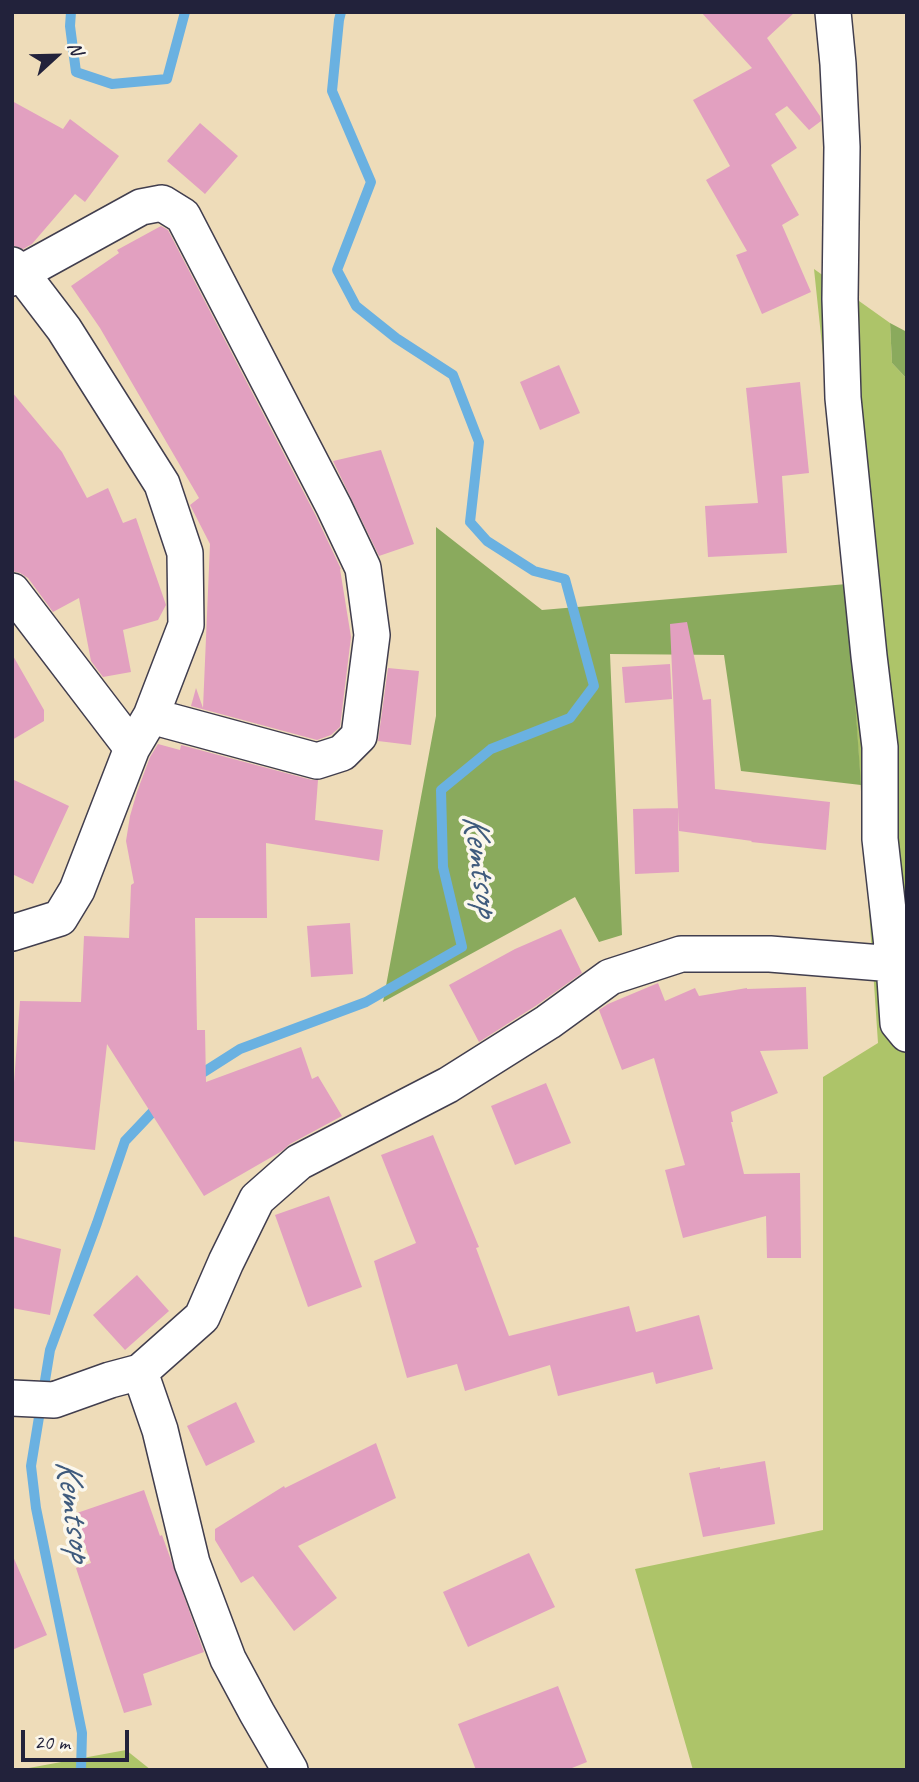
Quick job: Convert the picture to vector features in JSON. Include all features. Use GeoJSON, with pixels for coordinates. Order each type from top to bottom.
{"type":"FeatureCollection","features":[{"type":"Feature","properties":{"kind":"street"},"geometry":{"type":"LineString","coordinates":[[832,12],[838,64],[842,148],[840,299],[843,398],[880,747],[880,839],[898,1023],[907,1034]]}},
{"type":"Feature","properties":{"kind":"street"},"geometry":{"type":"LineString","coordinates":[[12,933],[60,918],[77,890],[132,748],[151,716],[186,625],[185,553],[162,484],[64,329],[15,272],[141,206],[162,203],[183,216],[334,507],[362,568],[372,635],[359,736],[342,753],[317,761],[151,716]]}},
{"type":"Feature","properties":{"kind":"street"},"geometry":{"type":"LineString","coordinates":[[12,591],[132,748]]}},
{"type":"Feature","properties":{"kind":"street"},"geometry":{"type":"LineString","coordinates":[[12,1398],[54,1400],[140,1372],[202,1317],[257,1199],[299,1162],[448,1085],[548,1023],[610,977],[681,954],[770,954],[894,964]]}},
{"type":"Feature","properties":{"kind":"street"},"geometry":{"type":"LineString","coordinates":[[140,1372],[160,1430],[192,1563],[228,1659],[290,1770]]}},
{"type":"Feature","properties":{"kind":"green space"},"geometry":{"type":"Polygon","coordinates":[[[814,269],[890,323],[892,363],[907,379],[907,1770],[693,1770],[635,1569],[823,1530],[823,1077],[878,1043],[847,584],[814,269]]]}},
{"type":"Feature","properties":{"kind":"green space"},"geometry":{"type":"Polygon","coordinates":[[[890,323],[907,332],[907,379],[892,363],[890,323]]]}},
{"type":"Feature","properties":{"kind":"green space"},"geometry":{"type":"Polygon","coordinates":[[[436,527],[542,610],[847,584],[861,785],[741,771],[724,655],[610,654],[622,935],[599,942],[575,897],[383,1002],[436,716],[436,527]]]}},
{"type":"Feature","properties":{"kind":"green space"},"geometry":{"type":"Polygon","coordinates":[[[126,1750],[151,1770],[18,1770],[126,1750]]]}},
{"type":"Feature","properties":{"kind":"building"},"geometry":{"type":"Polygon","coordinates":[[[701,12],[795,12],[767,38],[820,116],[821,121],[809,130],[787,106],[775,114],[797,148],[771,165],[799,215],[782,225],[811,292],[762,314],[736,255],[747,251],[706,180],[730,166],[693,100],[752,68],[701,12]]]}},
{"type":"Feature","properties":{"kind":"building"},"geometry":{"type":"Polygon","coordinates":[[[12,101],[63,129],[70,119],[119,156],[85,202],[75,194],[32,244],[23,249],[12,245],[12,101]]]}},
{"type":"Feature","properties":{"kind":"building"},"geometry":{"type":"Polygon","coordinates":[[[200,123],[238,156],[205,194],[167,161],[200,123]]]}},
{"type":"Feature","properties":{"kind":"building"},"geometry":{"type":"Polygon","coordinates":[[[161,226],[168,230],[341,569],[351,637],[340,727],[331,735],[317,740],[191,706],[196,688],[203,708],[210,544],[190,505],[199,498],[100,328],[71,286],[119,253],[117,250],[161,226]]]}},
{"type":"Feature","properties":{"kind":"building"},"geometry":{"type":"Polygon","coordinates":[[[559,365],[580,413],[540,430],[520,382],[559,365]]]}},
{"type":"Feature","properties":{"kind":"building"},"geometry":{"type":"Polygon","coordinates":[[[800,382],[809,473],[782,476],[787,553],[708,557],[705,506],[758,503],[746,388],[800,382]]]}},
{"type":"Feature","properties":{"kind":"building"},"geometry":{"type":"Polygon","coordinates":[[[12,392],[62,452],[87,498],[108,488],[123,523],[136,518],[166,605],[158,620],[123,630],[131,672],[103,677],[91,661],[79,598],[53,612],[28,578],[12,571],[12,392]]]}},
{"type":"Feature","properties":{"kind":"building"},"geometry":{"type":"Polygon","coordinates":[[[381,450],[414,544],[379,556],[333,461],[381,450]]]}},
{"type":"Feature","properties":{"kind":"building"},"geometry":{"type":"Polygon","coordinates":[[[687,622],[703,700],[711,699],[715,789],[830,802],[826,850],[679,831],[670,624],[687,622]]]}},
{"type":"Feature","properties":{"kind":"building"},"geometry":{"type":"Polygon","coordinates":[[[12,654],[44,710],[44,721],[12,740],[12,654]]]}},
{"type":"Feature","properties":{"kind":"building"},"geometry":{"type":"Polygon","coordinates":[[[670,664],[672,699],[625,703],[622,667],[670,664]]]}},
{"type":"Feature","properties":{"kind":"building"},"geometry":{"type":"Polygon","coordinates":[[[388,668],[419,671],[411,745],[378,741],[388,668]]]}},
{"type":"Feature","properties":{"kind":"building"},"geometry":{"type":"Polygon","coordinates":[[[158,744],[180,750],[181,745],[318,780],[315,820],[383,830],[379,861],[266,843],[267,918],[195,918],[197,1030],[205,1030],[206,1082],[301,1047],[312,1079],[318,1076],[342,1116],[204,1196],[107,1044],[95,1150],[12,1141],[20,1001],[81,1002],[84,936],[129,938],[131,885],[134,883],[126,841],[137,792],[150,757],[158,744]]]}},
{"type":"Feature","properties":{"kind":"building"},"geometry":{"type":"Polygon","coordinates":[[[12,779],[69,806],[33,884],[12,874],[12,779]]]}},
{"type":"Feature","properties":{"kind":"building"},"geometry":{"type":"Polygon","coordinates":[[[678,808],[679,872],[635,874],[633,809],[678,808]]]}},
{"type":"Feature","properties":{"kind":"building"},"geometry":{"type":"Polygon","coordinates":[[[350,923],[353,974],[311,977],[307,926],[350,923]]]}},
{"type":"Feature","properties":{"kind":"building"},"geometry":{"type":"Polygon","coordinates":[[[561,929],[582,973],[479,1042],[449,985],[515,949],[561,929]]]}},
{"type":"Feature","properties":{"kind":"building"},"geometry":{"type":"Polygon","coordinates":[[[658,983],[665,1001],[695,988],[699,996],[747,988],[806,987],[808,1049],[760,1051],[778,1093],[731,1112],[744,1174],[800,1173],[801,1258],[767,1258],[766,1216],[683,1238],[665,1170],[685,1165],[654,1058],[622,1070],[599,1010],[658,983]]]}},
{"type":"Feature","properties":{"kind":"building"},"geometry":{"type":"Polygon","coordinates":[[[546,1083],[571,1143],[515,1165],[491,1106],[546,1083]]]}},
{"type":"Feature","properties":{"kind":"building"},"geometry":{"type":"Polygon","coordinates":[[[433,1135],[479,1247],[476,1248],[509,1336],[629,1306],[636,1332],[699,1315],[713,1369],[656,1384],[653,1372],[558,1396],[550,1365],[465,1391],[457,1364],[407,1378],[374,1261],[416,1243],[381,1155],[433,1135]]]}},
{"type":"Feature","properties":{"kind":"building"},"geometry":{"type":"Polygon","coordinates":[[[329,1196],[362,1287],[308,1307],[275,1215],[329,1196]]]}},
{"type":"Feature","properties":{"kind":"building"},"geometry":{"type":"Polygon","coordinates":[[[12,1236],[61,1249],[50,1315],[12,1308],[12,1236]]]}},
{"type":"Feature","properties":{"kind":"building"},"geometry":{"type":"Polygon","coordinates":[[[137,1275],[169,1311],[125,1350],[93,1315],[137,1275]]]}},
{"type":"Feature","properties":{"kind":"building"},"geometry":{"type":"Polygon","coordinates":[[[236,1402],[255,1442],[206,1466],[187,1426],[236,1402]]]}},
{"type":"Feature","properties":{"kind":"building"},"geometry":{"type":"Polygon","coordinates":[[[376,1443],[396,1498],[298,1546],[337,1598],[294,1631],[253,1576],[241,1583],[215,1540],[215,1529],[284,1486],[285,1488],[376,1443]]]}},
{"type":"Feature","properties":{"kind":"building"},"geometry":{"type":"Polygon","coordinates":[[[765,1461],[775,1524],[703,1537],[689,1473],[765,1461]]]}},
{"type":"Feature","properties":{"kind":"building"},"geometry":{"type":"Polygon","coordinates":[[[144,1490],[204,1652],[143,1674],[152,1705],[124,1713],[76,1568],[91,1563],[74,1514],[144,1490]]]}},
{"type":"Feature","properties":{"kind":"building"},"geometry":{"type":"Polygon","coordinates":[[[529,1553],[555,1607],[468,1647],[443,1592],[529,1553]]]}},
{"type":"Feature","properties":{"kind":"building"},"geometry":{"type":"Polygon","coordinates":[[[12,1554],[47,1635],[12,1650],[12,1554]]]}},
{"type":"Feature","properties":{"kind":"building"},"geometry":{"type":"Polygon","coordinates":[[[558,1686],[587,1762],[567,1770],[476,1770],[458,1724],[558,1686]]]}},
{"type":"Feature","properties":{"kind":"waterway","name":"Kemtsop"},"geometry":{"type":"LineString","coordinates":[[71,12],[70,26],[76,72],[112,84],[167,79],[185,12]]}},
{"type":"Feature","properties":{"kind":"waterway","name":"Kemtsop"},"geometry":{"type":"LineString","coordinates":[[196,1077],[240,1049],[366,1002],[462,947],[443,867],[441,790],[491,749],[570,718],[594,686],[565,579],[534,571],[487,541],[470,522],[479,442],[453,375],[396,338],[356,306],[337,270],[371,182],[332,91],[341,12]]}},
{"type":"Feature","properties":{"kind":"waterway","name":"Kemtsop"},"geometry":{"type":"LineString","coordinates":[[81,1770],[82,1733],[36,1508],[31,1466],[50,1350],[125,1141],[161,1103]]}}]}
